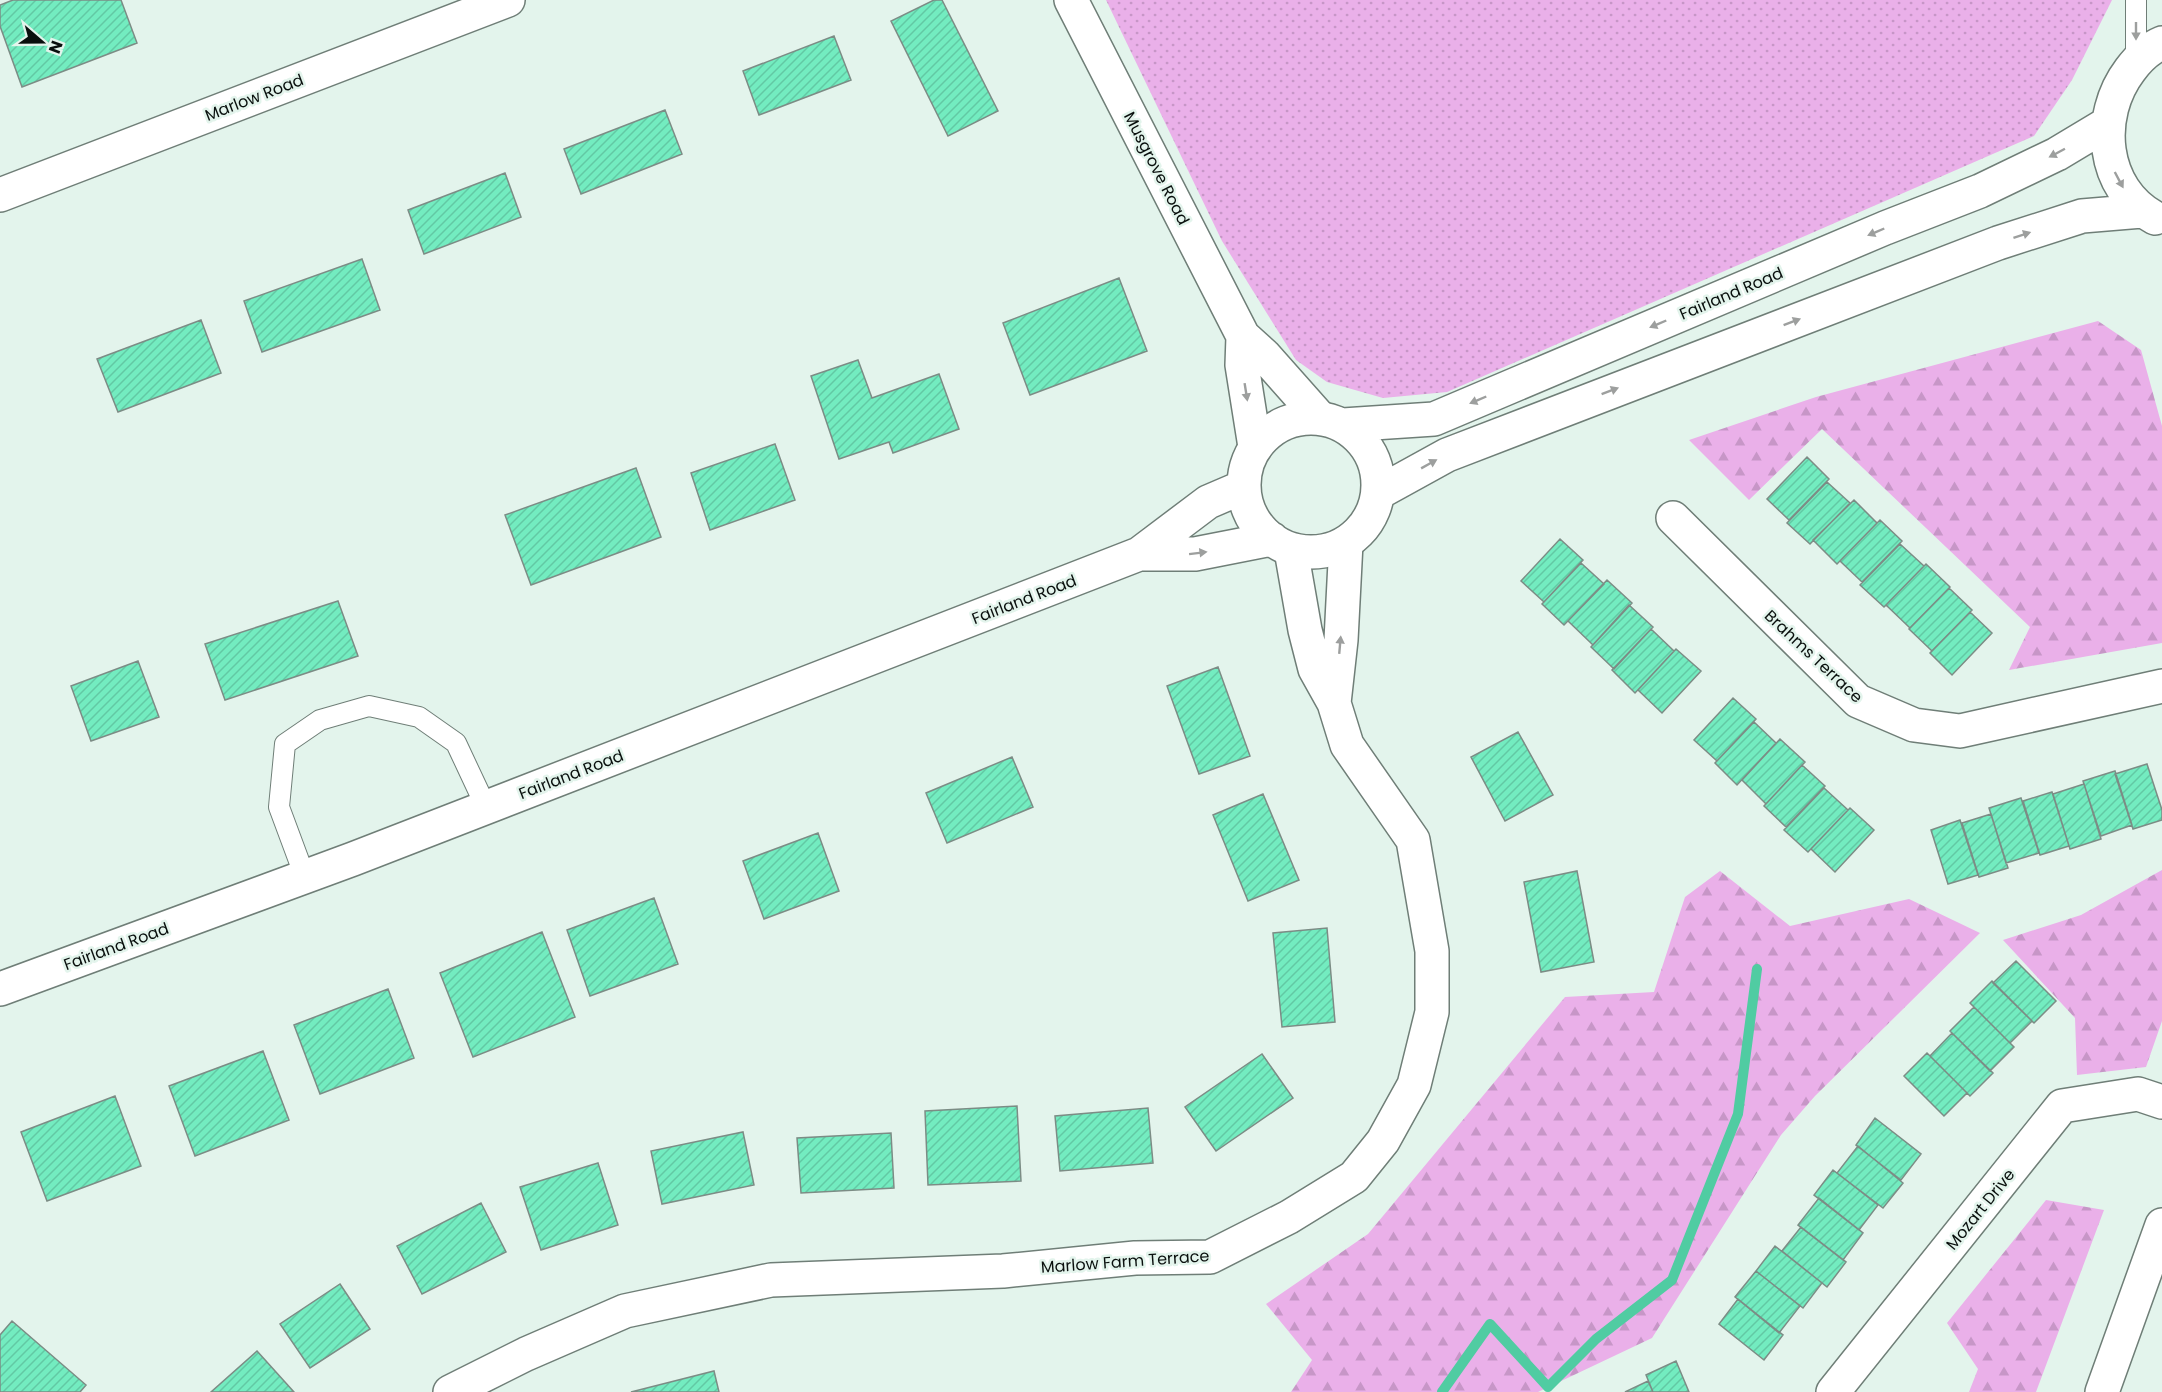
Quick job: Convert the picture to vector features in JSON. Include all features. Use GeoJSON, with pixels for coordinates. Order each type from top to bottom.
{"type":"FeatureCollection","features":[{"type":"Feature","properties":{"kind":"street","name":"Marlow Road"},"geometry":{"type":"LineString","coordinates":[[0,195],[508,0]]}},
{"type":"Feature","properties":{"kind":"street","name":"Musgrove Road"},"geometry":{"type":"LineString","coordinates":[[1071,0],[1243,336],[1331,421]]}},
{"type":"Feature","properties":{"kind":"street"},"geometry":{"type":"LineString","coordinates":[[2149,52],[2122,80],[2112,101],[2107,124],[2107,143],[2111,163],[2118,180],[2129,197],[2152,216]]}},
{"type":"Feature","properties":{"kind":"street","name":"Fairland Road"},"geometry":{"type":"LineString","coordinates":[[1331,421],[1434,419],[1885,228],[1980,191],[2057,154],[2107,124]]}},
{"type":"Feature","properties":{"kind":"street"},"geometry":{"type":"LineString","coordinates":[[1378,493],[1447,454],[1998,243],[2082,216],[2152,216]]}},
{"type":"Feature","properties":{"kind":"street","name":"Musgrove Road"},"geometry":{"type":"LineString","coordinates":[[1243,336],[1242,365],[1255,447]]}},
{"type":"Feature","properties":{"kind":"street"},"geometry":{"type":"LineString","coordinates":[[1291,420],[1331,421],[1365,443],[1374,460],[1378,493],[1371,515],[1360,532],[1346,543],[1323,552],[1303,553],[1281,545],[1260,530],[1250,515],[1243,487],[1255,447],[1272,429],[1291,420]]}},
{"type":"Feature","properties":{"kind":"street","name":"Fairland Road"},"geometry":{"type":"LineString","coordinates":[[0,989],[305,877],[1139,554],[1208,502],[1243,487]]}},
{"type":"Feature","properties":{"kind":"street","name":"Brahms Terrace"},"geometry":{"type":"LineString","coordinates":[[1673,518],[1858,701],[1914,725],[1960,731],[2162,686]]}},
{"type":"Feature","properties":{"kind":"street","name":"Marlow Farm Terrace"},"geometry":{"type":"LineString","coordinates":[[1334,703],[1341,640],[1346,543]]}},
{"type":"Feature","properties":{"kind":"street","name":"Fairland Road"},"geometry":{"type":"LineString","coordinates":[[1139,554],[1195,554],[1281,545]]}},
{"type":"Feature","properties":{"kind":"street","name":"Marlow Farm Terrace"},"geometry":{"type":"LineString","coordinates":[[450,1392],[525,1353],[625,1311],[771,1280],[1003,1271],[1135,1258],[1210,1257],[1289,1217],[1354,1177],[1383,1141],[1414,1085],[1432,1012],[1432,951],[1413,840],[1347,746],[1334,703],[1315,669],[1281,545]]}},
{"type":"Feature","properties":{"kind":"street","name":"Mozart Drive"},"geometry":{"type":"LineString","coordinates":[[1833,1392],[2062,1106],[2138,1094],[2162,1102]]}},
{"type":"Feature","properties":{"kind":"street"},"geometry":{"type":"LineString","coordinates":[[2102,1392],[2162,1225]]}},
{"type":"Feature","properties":{"kind":"lane"},"geometry":{"type":"LineString","coordinates":[[2136,0],[2149,52]]}},
{"type":"Feature","properties":{"kind":"lane"},"geometry":{"type":"LineString","coordinates":[[305,877],[279,807],[285,744],[320,720],[369,706],[419,717],[456,742],[486,807]]}},
{"type":"Feature","properties":{"kind":"green space"},"geometry":{"type":"Polygon","coordinates":[[[1106,0],[2112,0],[2072,80],[2034,136],[1447,392],[1383,398],[1327,382],[1296,360],[1222,241],[1106,0]]]}},
{"type":"Feature","properties":{"kind":"green space"},"geometry":{"type":"Polygon","coordinates":[[[2098,321],[2141,350],[2162,426],[2162,643],[2009,670],[2030,627],[1822,429],[1749,500],[1689,440],[1816,397],[2098,321]]]}},
{"type":"Feature","properties":{"kind":"green space"},"geometry":{"type":"Polygon","coordinates":[[[2162,870],[2162,1021],[2146,1067],[2077,1075],[2075,1018],[2003,940],[2081,915],[2162,870]]]}},
{"type":"Feature","properties":{"kind":"green space"},"geometry":{"type":"Polygon","coordinates":[[[1720,871],[1790,926],[1909,899],[1980,933],[1815,1096],[1781,1135],[1652,1338],[1538,1392],[1291,1392],[1312,1360],[1266,1304],[1368,1234],[1565,997],[1654,992],[1685,897],[1720,871]]]}},
{"type":"Feature","properties":{"kind":"green space"},"geometry":{"type":"Polygon","coordinates":[[[2046,1200],[2104,1210],[2036,1392],[1969,1392],[1978,1369],[1947,1323],[2046,1200]]]}},
{"type":"Feature","properties":{"kind":"building"},"geometry":{"type":"Polygon","coordinates":[[[13,0],[121,0],[137,43],[22,87],[0,26],[0,5],[13,0]]]}},
{"type":"Feature","properties":{"kind":"building"},"geometry":{"type":"Polygon","coordinates":[[[934,0],[942,0],[998,111],[948,136],[891,21],[934,0]]]}},
{"type":"Feature","properties":{"kind":"building"},"geometry":{"type":"Polygon","coordinates":[[[834,36],[851,80],[759,115],[743,71],[834,36]]]}},
{"type":"Feature","properties":{"kind":"building"},"geometry":{"type":"Polygon","coordinates":[[[665,110],[682,154],[581,194],[564,149],[665,110]]]}},
{"type":"Feature","properties":{"kind":"building"},"geometry":{"type":"Polygon","coordinates":[[[505,173],[521,217],[424,254],[408,210],[505,173]]]}},
{"type":"Feature","properties":{"kind":"building"},"geometry":{"type":"Polygon","coordinates":[[[362,259],[380,310],[262,352],[244,301],[362,259]]]}},
{"type":"Feature","properties":{"kind":"building"},"geometry":{"type":"Polygon","coordinates":[[[1119,278],[1147,351],[1030,395],[1003,323],[1119,278]]]}},
{"type":"Feature","properties":{"kind":"building"},"geometry":{"type":"Polygon","coordinates":[[[201,320],[221,373],[118,412],[97,359],[201,320]]]}},
{"type":"Feature","properties":{"kind":"building"},"geometry":{"type":"Polygon","coordinates":[[[858,360],[872,398],[939,374],[959,429],[893,453],[889,442],[839,459],[811,376],[858,360]]]}},
{"type":"Feature","properties":{"kind":"building"},"geometry":{"type":"Polygon","coordinates":[[[775,444],[795,500],[710,530],[691,473],[775,444]]]}},
{"type":"Feature","properties":{"kind":"building"},"geometry":{"type":"Polygon","coordinates":[[[1807,457],[1829,479],[1789,520],[1767,499],[1807,457]]]}},
{"type":"Feature","properties":{"kind":"building"},"geometry":{"type":"Polygon","coordinates":[[[636,468],[661,537],[531,585],[505,515],[636,468]]]}},
{"type":"Feature","properties":{"kind":"building"},"geometry":{"type":"Polygon","coordinates":[[[1827,482],[1850,503],[1810,544],[1787,523],[1827,482]]]}},
{"type":"Feature","properties":{"kind":"building"},"geometry":{"type":"Polygon","coordinates":[[[1854,500],[1877,523],[1837,564],[1813,540],[1854,500]]]}},
{"type":"Feature","properties":{"kind":"building"},"geometry":{"type":"Polygon","coordinates":[[[1880,520],[1902,541],[1862,582],[1840,561],[1880,520]]]}},
{"type":"Feature","properties":{"kind":"building"},"geometry":{"type":"Polygon","coordinates":[[[1560,539],[1583,560],[1544,602],[1521,581],[1560,539]]]}},
{"type":"Feature","properties":{"kind":"building"},"geometry":{"type":"Polygon","coordinates":[[[1900,544],[1924,566],[1884,607],[1860,585],[1900,544]]]}},
{"type":"Feature","properties":{"kind":"building"},"geometry":{"type":"Polygon","coordinates":[[[1581,563],[1604,584],[1564,625],[1542,604],[1581,563]]]}},
{"type":"Feature","properties":{"kind":"building"},"geometry":{"type":"Polygon","coordinates":[[[1926,564],[1950,587],[1910,628],[1886,605],[1926,564]]]}},
{"type":"Feature","properties":{"kind":"building"},"geometry":{"type":"Polygon","coordinates":[[[1607,580],[1632,603],[1593,645],[1568,621],[1607,580]]]}},
{"type":"Feature","properties":{"kind":"building"},"geometry":{"type":"Polygon","coordinates":[[[1949,588],[1972,610],[1932,651],[1909,629],[1949,588]]]}},
{"type":"Feature","properties":{"kind":"building"},"geometry":{"type":"Polygon","coordinates":[[[338,601],[358,656],[225,700],[205,644],[338,601]]]}},
{"type":"Feature","properties":{"kind":"building"},"geometry":{"type":"Polygon","coordinates":[[[1629,605],[1653,627],[1614,669],[1591,647],[1629,605]]]}},
{"type":"Feature","properties":{"kind":"building"},"geometry":{"type":"Polygon","coordinates":[[[1970,612],[1992,633],[1952,675],[1930,653],[1970,612]]]}},
{"type":"Feature","properties":{"kind":"building"},"geometry":{"type":"Polygon","coordinates":[[[1651,629],[1674,651],[1635,693],[1612,670],[1651,629]]]}},
{"type":"Feature","properties":{"kind":"building"},"geometry":{"type":"Polygon","coordinates":[[[1676,649],[1701,671],[1662,713],[1638,690],[1676,649]]]}},
{"type":"Feature","properties":{"kind":"building"},"geometry":{"type":"Polygon","coordinates":[[[138,661],[159,717],[91,741],[71,686],[138,661]]]}},
{"type":"Feature","properties":{"kind":"building"},"geometry":{"type":"Polygon","coordinates":[[[1218,667],[1250,756],[1199,774],[1167,686],[1218,667]]]}},
{"type":"Feature","properties":{"kind":"building"},"geometry":{"type":"Polygon","coordinates":[[[1733,698],[1756,719],[1717,761],[1694,740],[1733,698]]]}},
{"type":"Feature","properties":{"kind":"building"},"geometry":{"type":"Polygon","coordinates":[[[1754,722],[1776,743],[1737,785],[1715,763],[1754,722]]]}},
{"type":"Feature","properties":{"kind":"building"},"geometry":{"type":"Polygon","coordinates":[[[1518,732],[1553,795],[1505,821],[1471,757],[1518,732]]]}},
{"type":"Feature","properties":{"kind":"building"},"geometry":{"type":"Polygon","coordinates":[[[1780,739],[1805,762],[1766,804],[1742,780],[1780,739]]]}},
{"type":"Feature","properties":{"kind":"building"},"geometry":{"type":"Polygon","coordinates":[[[1012,757],[1033,807],[947,843],[926,793],[1012,757]]]}},
{"type":"Feature","properties":{"kind":"building"},"geometry":{"type":"Polygon","coordinates":[[[2147,764],[2162,810],[2162,820],[2133,829],[2115,774],[2147,764]]]}},
{"type":"Feature","properties":{"kind":"building"},"geometry":{"type":"Polygon","coordinates":[[[1802,765],[1825,786],[1786,827],[1764,806],[1802,765]]]}},
{"type":"Feature","properties":{"kind":"building"},"geometry":{"type":"Polygon","coordinates":[[[2115,771],[2132,825],[2101,836],[2083,781],[2115,771]]]}},
{"type":"Feature","properties":{"kind":"building"},"geometry":{"type":"Polygon","coordinates":[[[2084,784],[2101,839],[2070,849],[2053,794],[2084,784]]]}},
{"type":"Feature","properties":{"kind":"building"},"geometry":{"type":"Polygon","coordinates":[[[1824,788],[1848,810],[1808,852],[1784,830],[1824,788]]]}},
{"type":"Feature","properties":{"kind":"building"},"geometry":{"type":"Polygon","coordinates":[[[2052,792],[2069,846],[2040,855],[2023,801],[2052,792]]]}},
{"type":"Feature","properties":{"kind":"building"},"geometry":{"type":"Polygon","coordinates":[[[1263,794],[1299,880],[1248,901],[1213,815],[1263,794]]]}},
{"type":"Feature","properties":{"kind":"building"},"geometry":{"type":"Polygon","coordinates":[[[2021,798],[2039,853],[2006,863],[1989,808],[2021,798]]]}},
{"type":"Feature","properties":{"kind":"building"},"geometry":{"type":"Polygon","coordinates":[[[1850,808],[1874,830],[1835,872],[1811,849],[1850,808]]]}},
{"type":"Feature","properties":{"kind":"building"},"geometry":{"type":"Polygon","coordinates":[[[1991,814],[2008,868],[1979,877],[1962,823],[1991,814]]]}},
{"type":"Feature","properties":{"kind":"building"},"geometry":{"type":"Polygon","coordinates":[[[1960,820],[1978,875],[1948,884],[1931,830],[1960,820]]]}},
{"type":"Feature","properties":{"kind":"building"},"geometry":{"type":"Polygon","coordinates":[[[818,833],[839,891],[764,919],[743,861],[818,833]]]}},
{"type":"Feature","properties":{"kind":"building"},"geometry":{"type":"Polygon","coordinates":[[[1577,871],[1594,962],[1541,972],[1524,882],[1577,871]]]}},
{"type":"Feature","properties":{"kind":"building"},"geometry":{"type":"Polygon","coordinates":[[[654,898],[678,964],[590,996],[567,930],[654,898]]]}},
{"type":"Feature","properties":{"kind":"building"},"geometry":{"type":"Polygon","coordinates":[[[1327,928],[1335,1022],[1282,1027],[1273,933],[1327,928]]]}},
{"type":"Feature","properties":{"kind":"building"},"geometry":{"type":"Polygon","coordinates":[[[542,932],[575,1017],[473,1057],[440,973],[542,932]]]}},
{"type":"Feature","properties":{"kind":"building"},"geometry":{"type":"Polygon","coordinates":[[[2016,961],[2056,1001],[2034,1023],[1993,983],[2016,961]]]}},
{"type":"Feature","properties":{"kind":"building"},"geometry":{"type":"Polygon","coordinates":[[[1992,981],[2032,1021],[2010,1043],[1970,1003],[1992,981]]]}},
{"type":"Feature","properties":{"kind":"building"},"geometry":{"type":"Polygon","coordinates":[[[388,989],[414,1058],[320,1094],[294,1025],[388,989]]]}},
{"type":"Feature","properties":{"kind":"building"},"geometry":{"type":"Polygon","coordinates":[[[1974,1007],[2014,1047],[1990,1071],[1950,1031],[1974,1007]]]}},
{"type":"Feature","properties":{"kind":"building"},"geometry":{"type":"Polygon","coordinates":[[[1952,1033],[1993,1073],[1970,1096],[1930,1056],[1952,1033]]]}},
{"type":"Feature","properties":{"kind":"building"},"geometry":{"type":"Polygon","coordinates":[[[263,1051],[289,1120],[195,1156],[169,1086],[263,1051]]]}},
{"type":"Feature","properties":{"kind":"building"},"geometry":{"type":"Polygon","coordinates":[[[1927,1053],[1967,1093],[1944,1116],[1904,1076],[1927,1053]]]}},
{"type":"Feature","properties":{"kind":"building"},"geometry":{"type":"Polygon","coordinates":[[[1262,1054],[1293,1098],[1216,1151],[1185,1107],[1262,1054]]]}},
{"type":"Feature","properties":{"kind":"building"},"geometry":{"type":"Polygon","coordinates":[[[115,1096],[141,1166],[47,1201],[21,1132],[115,1096]]]}},
{"type":"Feature","properties":{"kind":"building"},"geometry":{"type":"Polygon","coordinates":[[[1017,1106],[1021,1181],[928,1185],[925,1111],[1017,1106]]]}},
{"type":"Feature","properties":{"kind":"building"},"geometry":{"type":"Polygon","coordinates":[[[1148,1108],[1153,1163],[1060,1171],[1055,1116],[1148,1108]]]}},
{"type":"Feature","properties":{"kind":"building"},"geometry":{"type":"Polygon","coordinates":[[[1875,1118],[1921,1154],[1901,1180],[1856,1145],[1875,1118]]]}},
{"type":"Feature","properties":{"kind":"building"},"geometry":{"type":"Polygon","coordinates":[[[743,1132],[754,1185],[662,1204],[651,1151],[743,1132]]]}},
{"type":"Feature","properties":{"kind":"building"},"geometry":{"type":"Polygon","coordinates":[[[891,1133],[894,1188],[801,1193],[797,1138],[891,1133]]]}},
{"type":"Feature","properties":{"kind":"building"},"geometry":{"type":"Polygon","coordinates":[[[1858,1146],[1903,1183],[1883,1208],[1837,1173],[1858,1146]]]}},
{"type":"Feature","properties":{"kind":"building"},"geometry":{"type":"Polygon","coordinates":[[[598,1163],[618,1225],[541,1250],[520,1187],[598,1163]]]}},
{"type":"Feature","properties":{"kind":"building"},"geometry":{"type":"Polygon","coordinates":[[[1833,1170],[1878,1205],[1859,1230],[1814,1195],[1833,1170]]]}},
{"type":"Feature","properties":{"kind":"building"},"geometry":{"type":"Polygon","coordinates":[[[1819,1198],[1863,1233],[1843,1260],[1798,1225],[1819,1198]]]}},
{"type":"Feature","properties":{"kind":"building"},"geometry":{"type":"Polygon","coordinates":[[[481,1203],[506,1252],[422,1294],[397,1246],[481,1203]]]}},
{"type":"Feature","properties":{"kind":"building"},"geometry":{"type":"Polygon","coordinates":[[[1801,1227],[1846,1262],[1827,1287],[1782,1251],[1801,1227]]]}},
{"type":"Feature","properties":{"kind":"building"},"geometry":{"type":"Polygon","coordinates":[[[1775,1246],[1822,1283],[1803,1308],[1756,1271],[1775,1246]]]}},
{"type":"Feature","properties":{"kind":"building"},"geometry":{"type":"Polygon","coordinates":[[[1756,1271],[1800,1306],[1779,1333],[1735,1297],[1756,1271]]]}},
{"type":"Feature","properties":{"kind":"building"},"geometry":{"type":"Polygon","coordinates":[[[340,1284],[370,1329],[310,1368],[280,1324],[340,1284]]]}},
{"type":"Feature","properties":{"kind":"building"},"geometry":{"type":"Polygon","coordinates":[[[1738,1299],[1783,1335],[1764,1360],[1719,1324],[1738,1299]]]}},
{"type":"Feature","properties":{"kind":"building"},"geometry":{"type":"Polygon","coordinates":[[[12,1321],[86,1385],[80,1392],[0,1392],[0,1335],[12,1321]]]}},
{"type":"Feature","properties":{"kind":"building"},"geometry":{"type":"Polygon","coordinates":[[[257,1351],[294,1392],[211,1392],[257,1351]]]}},
{"type":"Feature","properties":{"kind":"building"},"geometry":{"type":"Polygon","coordinates":[[[1676,1361],[1689,1392],[1653,1392],[1646,1375],[1676,1361]]]}},
{"type":"Feature","properties":{"kind":"building"},"geometry":{"type":"Polygon","coordinates":[[[714,1371],[719,1392],[631,1392],[714,1371]]]}},
{"type":"Feature","properties":{"kind":"building"},"geometry":{"type":"Polygon","coordinates":[[[1648,1381],[1653,1392],[1625,1392],[1648,1381]]]}},
{"type":"Feature","properties":{"kind":"waterway"},"geometry":{"type":"LineString","coordinates":[[1442,1392],[1490,1324],[1548,1387],[1596,1339],[1672,1280],[1738,1114],[1757,969]]}}]}
